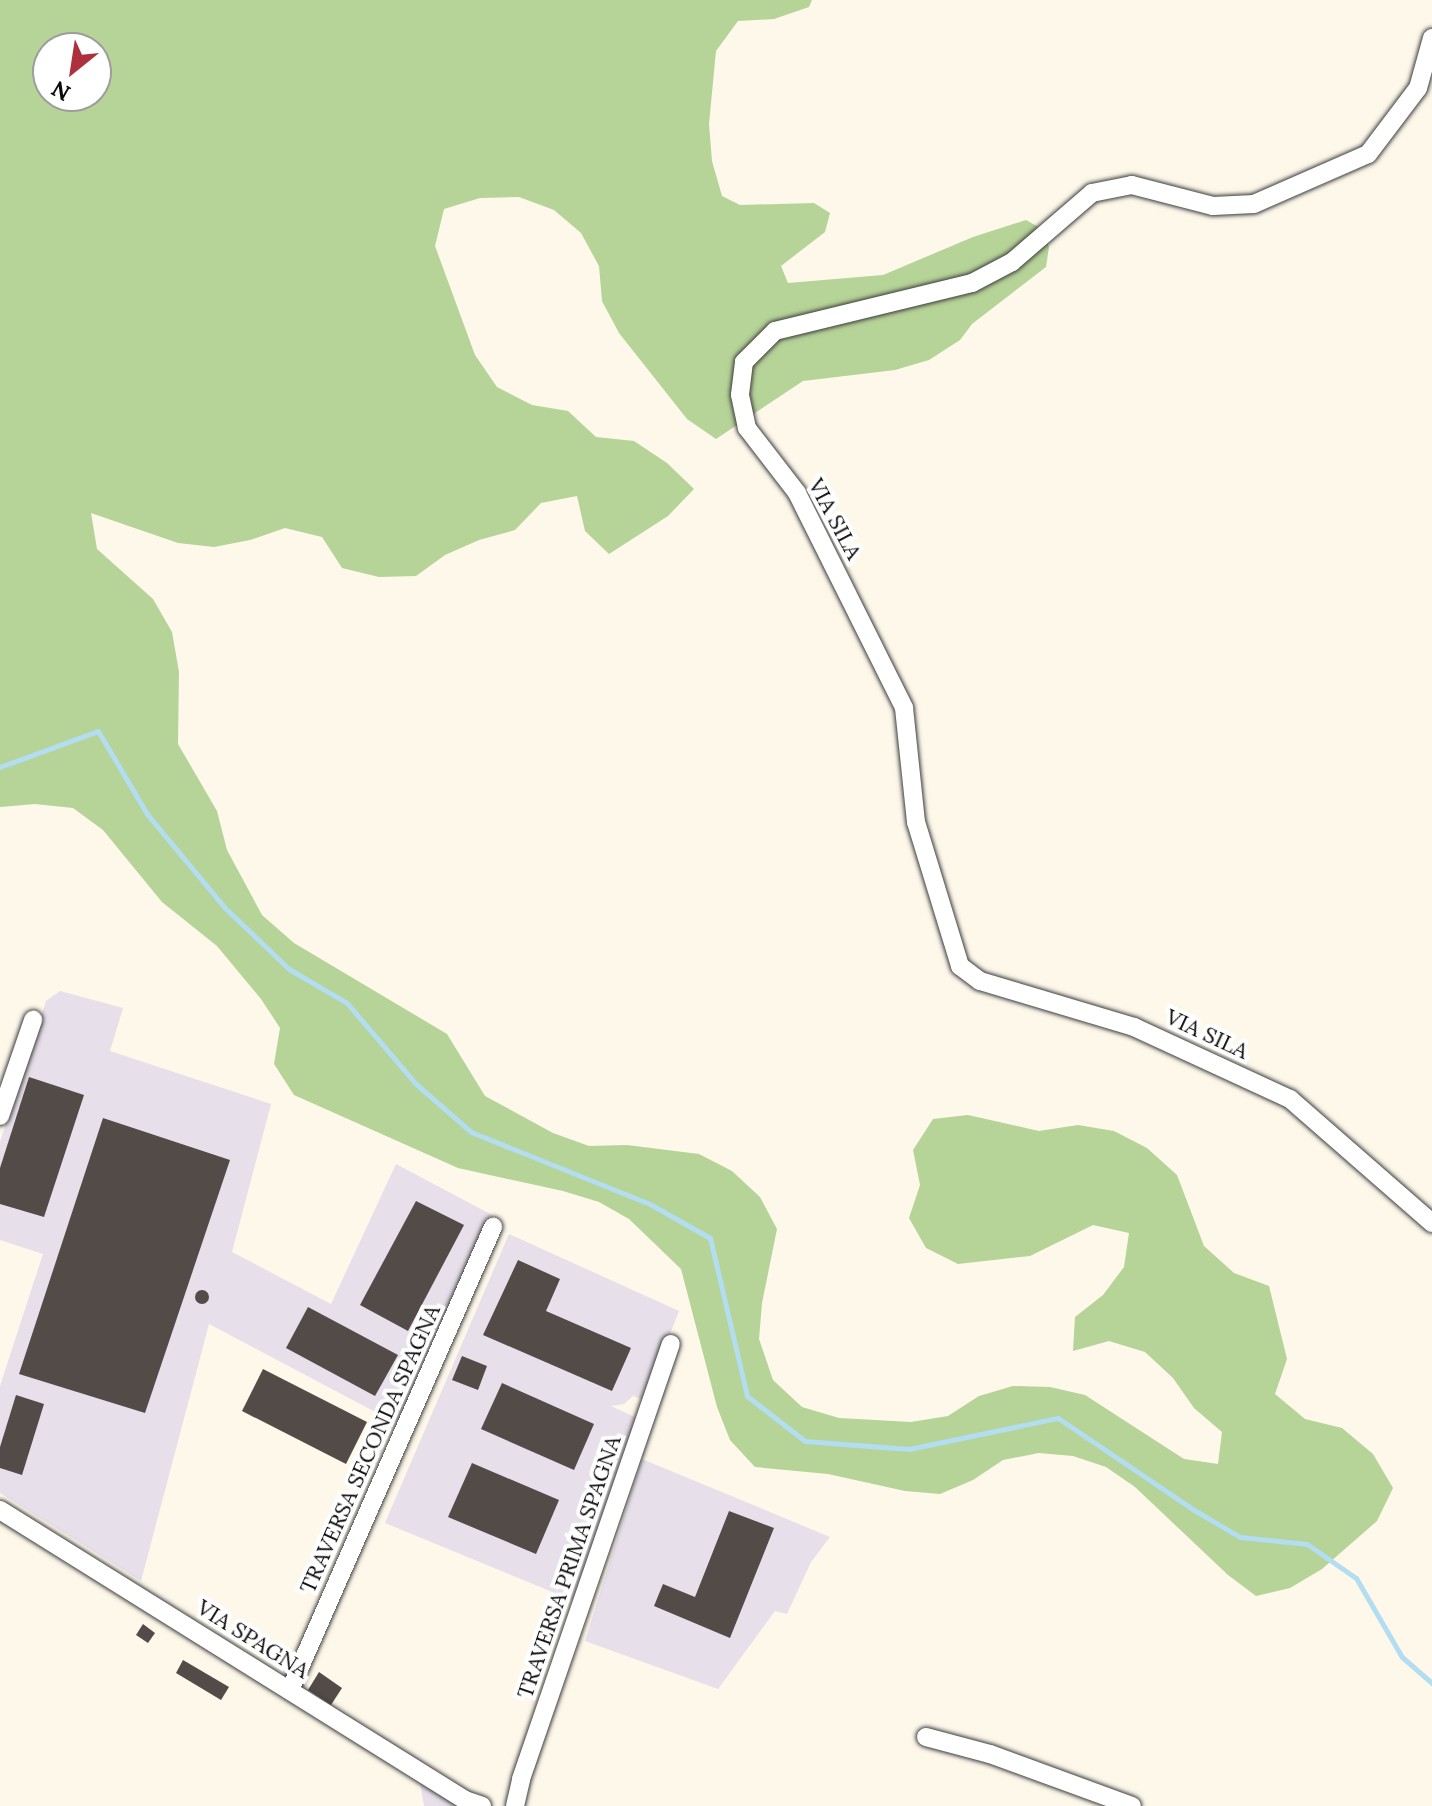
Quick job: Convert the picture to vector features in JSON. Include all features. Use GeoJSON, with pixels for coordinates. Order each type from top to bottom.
{"type":"FeatureCollection","features":[{"type":"Feature","properties":{"kind":"street","name":"VIA SILA"},"geometry":{"type":"LineString","coordinates":[[1432,38],[1418,88],[1368,154],[1254,204],[1213,206],[1132,185],[1092,193],[1012,262],[972,283],[775,331],[744,362],[740,395],[747,428],[797,493],[904,708],[916,822],[960,966],[980,981],[1134,1027],[1290,1099],[1432,1223]]}},
{"type":"Feature","properties":{"kind":"street"},"geometry":{"type":"LineString","coordinates":[[0,1116],[33,1020]]}},
{"type":"Feature","properties":{"kind":"street","name":"TRAVERSA SECONDA SPAGNA"},"geometry":{"type":"LineString","coordinates":[[290,1690],[493,1227]]}},
{"type":"Feature","properties":{"kind":"street","name":"TRAVERSA PRIMA SPAGNA"},"geometry":{"type":"LineString","coordinates":[[515,1806],[521,1779],[671,1344]]}},
{"type":"Feature","properties":{"kind":"street","name":"VIA SPAGNA"},"geometry":{"type":"LineString","coordinates":[[0,1510],[465,1800],[482,1806]]}},
{"type":"Feature","properties":{"kind":"street"},"geometry":{"type":"LineString","coordinates":[[926,1737],[990,1754],[1132,1806]]}},
{"type":"Feature","properties":{"kind":"shaded area"},"geometry":{"type":"Polygon","coordinates":[[[60,991],[123,1008],[110,1051],[271,1104],[232,1252],[331,1304],[396,1164],[492,1215],[398,1424],[209,1324],[141,1581],[0,1493],[0,1386],[43,1254],[0,1240],[0,1142],[46,1001],[60,991]]]}},
{"type":"Feature","properties":{"kind":"shaded area"},"geometry":{"type":"Polygon","coordinates":[[[509,1234],[679,1311],[644,1400],[633,1396],[624,1404],[611,1406],[641,1420],[572,1600],[385,1523],[509,1234]]]}},
{"type":"Feature","properties":{"kind":"shaded area"},"geometry":{"type":"Polygon","coordinates":[[[642,1459],[830,1537],[811,1562],[787,1614],[775,1611],[718,1689],[585,1641],[642,1459]]]}},
{"type":"Feature","properties":{"kind":"shaded area"},"geometry":{"type":"Polygon","coordinates":[[[420,1782],[460,1806],[424,1806],[420,1782]]]}},
{"type":"Feature","properties":{"kind":"green space"},"geometry":{"type":"Polygon","coordinates":[[[0,0],[812,0],[809,7],[774,19],[738,21],[716,51],[709,124],[712,161],[722,196],[740,205],[814,203],[830,213],[825,232],[781,266],[788,283],[883,275],[973,237],[1026,220],[1042,229],[1049,247],[1046,267],[972,324],[960,340],[929,360],[895,370],[803,381],[716,439],[687,419],[619,333],[602,301],[599,266],[581,233],[554,210],[519,197],[480,198],[444,209],[435,246],[475,355],[497,387],[532,405],[568,411],[596,437],[634,441],[667,463],[694,489],[668,516],[609,554],[585,531],[577,496],[541,503],[515,530],[479,540],[445,555],[416,576],[379,577],[342,568],[322,537],[285,528],[250,540],[214,547],[178,543],[91,513],[97,549],[153,599],[172,632],[179,672],[178,744],[217,811],[227,850],[262,915],[294,943],[447,1034],[485,1096],[553,1133],[589,1146],[627,1145],[699,1154],[732,1171],[760,1197],[777,1229],[762,1303],[759,1339],[773,1380],[802,1407],[839,1418],[911,1422],[948,1416],[979,1396],[1013,1386],[1050,1387],[1085,1395],[1184,1459],[1218,1464],[1222,1432],[1194,1408],[1173,1378],[1145,1352],[1109,1341],[1073,1351],[1075,1317],[1103,1295],[1124,1267],[1129,1233],[1093,1225],[1030,1256],[958,1264],[926,1248],[909,1218],[920,1185],[913,1150],[933,1119],[968,1115],[1039,1131],[1078,1125],[1114,1131],[1147,1148],[1177,1175],[1204,1246],[1234,1273],[1269,1286],[1287,1359],[1275,1394],[1305,1419],[1342,1428],[1373,1454],[1393,1488],[1377,1521],[1322,1569],[1290,1588],[1256,1596],[1228,1575],[1135,1487],[1106,1467],[1073,1456],[1039,1453],[1003,1460],[973,1480],[940,1494],[905,1491],[828,1474],[755,1467],[730,1440],[717,1407],[681,1269],[629,1219],[599,1202],[563,1191],[458,1168],[294,1095],[274,1064],[280,1028],[261,999],[217,946],[162,902],[103,830],[73,808],[35,804],[0,807],[0,0]]]}},
{"type":"Feature","properties":{"kind":"building"},"geometry":{"type":"Polygon","coordinates":[[[29,1077],[84,1095],[44,1217],[0,1204],[0,1168],[29,1077]]]}},
{"type":"Feature","properties":{"kind":"building"},"geometry":{"type":"Polygon","coordinates":[[[103,1118],[230,1160],[145,1413],[19,1374],[103,1118]]]}},
{"type":"Feature","properties":{"kind":"building"},"geometry":{"type":"Polygon","coordinates":[[[416,1201],[464,1225],[408,1331],[360,1305],[416,1201]]]}},
{"type":"Feature","properties":{"kind":"building"},"geometry":{"type":"Polygon","coordinates":[[[518,1260],[560,1279],[546,1311],[631,1348],[612,1391],[483,1335],[518,1260]]]}},
{"type":"Feature","properties":{"kind":"building"},"geometry":{"type":"Polygon","coordinates":[[[202,1290],[209,1297],[202,1304],[195,1297],[202,1290]]]}},
{"type":"Feature","properties":{"kind":"building"},"geometry":{"type":"Polygon","coordinates":[[[308,1307],[398,1355],[375,1396],[286,1348],[308,1307]]]}},
{"type":"Feature","properties":{"kind":"building"},"geometry":{"type":"Polygon","coordinates":[[[462,1356],[487,1366],[478,1390],[452,1380],[462,1356]]]}},
{"type":"Feature","properties":{"kind":"building"},"geometry":{"type":"Polygon","coordinates":[[[263,1369],[367,1422],[346,1464],[242,1411],[263,1369]]]}},
{"type":"Feature","properties":{"kind":"building"},"geometry":{"type":"Polygon","coordinates":[[[502,1383],[594,1424],[574,1470],[481,1429],[502,1383]]]}},
{"type":"Feature","properties":{"kind":"building"},"geometry":{"type":"Polygon","coordinates":[[[16,1395],[44,1404],[22,1475],[0,1468],[0,1447],[16,1395]]]}},
{"type":"Feature","properties":{"kind":"building"},"geometry":{"type":"Polygon","coordinates":[[[472,1463],[559,1500],[536,1554],[448,1517],[472,1463]]]}},
{"type":"Feature","properties":{"kind":"building"},"geometry":{"type":"Polygon","coordinates":[[[729,1511],[774,1528],[730,1638],[654,1606],[663,1584],[695,1597],[729,1511]]]}},
{"type":"Feature","properties":{"kind":"building"},"geometry":{"type":"Polygon","coordinates":[[[143,1624],[155,1633],[148,1643],[136,1635],[143,1624]]]}},
{"type":"Feature","properties":{"kind":"building"},"geometry":{"type":"Polygon","coordinates":[[[183,1660],[229,1687],[221,1700],[176,1673],[183,1660]]]}},
{"type":"Feature","properties":{"kind":"building"},"geometry":{"type":"Polygon","coordinates":[[[319,1672],[342,1688],[331,1705],[308,1690],[319,1672]]]}},
{"type":"Feature","properties":{"kind":"waterway"},"geometry":{"type":"LineString","coordinates":[[0,767],[98,731],[147,814],[225,908],[289,969],[347,1003],[416,1084],[471,1132],[650,1204],[710,1238],[747,1396],[805,1441],[909,1449],[1058,1418],[1194,1510],[1240,1537],[1307,1544],[1356,1578],[1402,1657],[1432,1683]]}}]}
